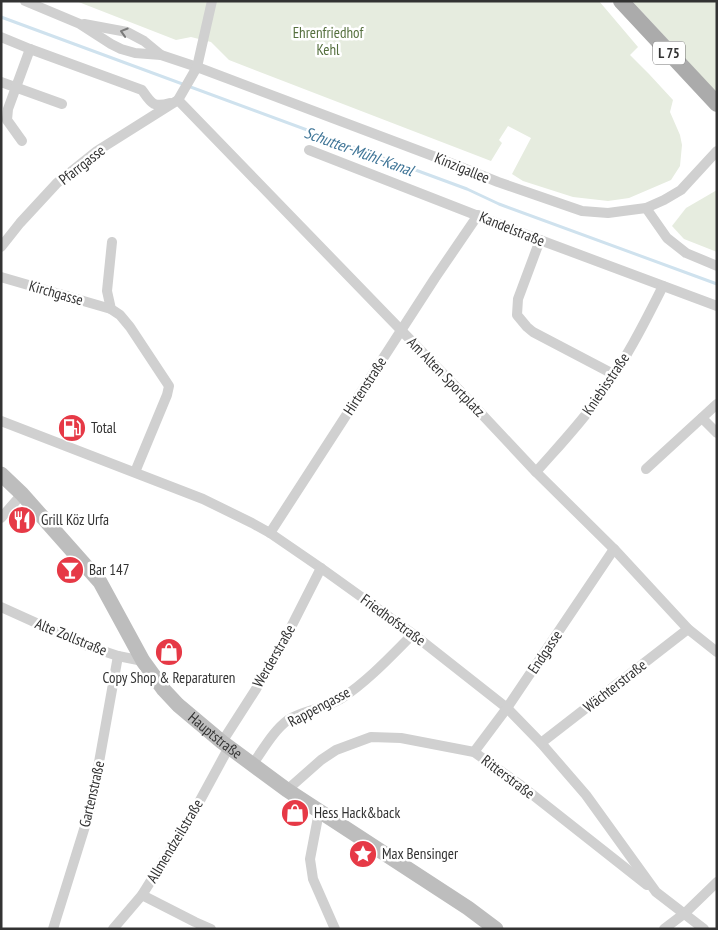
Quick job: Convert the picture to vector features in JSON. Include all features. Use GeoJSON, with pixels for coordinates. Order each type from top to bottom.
{"type":"FeatureCollection","features":[{"type":"Feature","properties":{"kind":"main road","name":"L 75"},"geometry":{"type":"LineString","coordinates":[[621,1],[717,104]]}},
{"type":"Feature","properties":{"kind":"street","name":"Kinzigallee"},"geometry":{"type":"LineString","coordinates":[[25,1],[80,24],[121,49],[135,53],[161,55],[197,67],[498,182],[557,204],[582,211],[608,213],[646,208],[673,196],[681,190],[717,151]]}},
{"type":"Feature","properties":{"kind":"street"},"geometry":{"type":"LineString","coordinates":[[197,67],[212,1]]}},
{"type":"Feature","properties":{"kind":"street","name":"Kinzigallee"},"geometry":{"type":"LineString","coordinates":[[80,24],[127,32],[144,41],[161,55]]}},
{"type":"Feature","properties":{"kind":"street"},"geometry":{"type":"LineString","coordinates":[[1,37],[142,90],[151,103],[156,105],[160,106],[178,100]]}},
{"type":"Feature","properties":{"kind":"street"},"geometry":{"type":"LineString","coordinates":[[22,141],[7,120],[8,109],[30,49]]}},
{"type":"Feature","properties":{"kind":"street","name":"Pfarrgasse"},"geometry":{"type":"LineString","coordinates":[[2,246],[20,223],[57,183],[97,151],[178,100],[197,67]]}},
{"type":"Feature","properties":{"kind":"street"},"geometry":{"type":"LineString","coordinates":[[1,82],[62,104]]}},
{"type":"Feature","properties":{"kind":"street","name":"Am Alten Sportplatz"},"geometry":{"type":"LineString","coordinates":[[178,100],[536,472],[614,550],[688,629],[716,650]]}},
{"type":"Feature","properties":{"kind":"street","name":"Kandelstraße"},"geometry":{"type":"LineString","coordinates":[[309,150],[540,240],[717,306]]}},
{"type":"Feature","properties":{"kind":"street"},"geometry":{"type":"LineString","coordinates":[[646,208],[667,238],[686,253],[717,266]]}},
{"type":"Feature","properties":{"kind":"street","name":"Hirtenstraße"},"geometry":{"type":"LineString","coordinates":[[270,533],[478,215]]}},
{"type":"Feature","properties":{"kind":"street"},"geometry":{"type":"LineString","coordinates":[[540,240],[518,299],[517,315],[534,332],[615,375]]}},
{"type":"Feature","properties":{"kind":"street"},"geometry":{"type":"LineString","coordinates":[[112,242],[107,291],[110,309],[120,315],[130,327],[168,386],[167,395],[135,472]]}},
{"type":"Feature","properties":{"kind":"street","name":"Kirchgasse"},"geometry":{"type":"LineString","coordinates":[[1,277],[110,309]]}},
{"type":"Feature","properties":{"kind":"street","name":"Kniebisstraße"},"geometry":{"type":"LineString","coordinates":[[536,472],[583,419],[615,375],[647,320],[663,286]]}},
{"type":"Feature","properties":{"kind":"street"},"geometry":{"type":"LineString","coordinates":[[646,469],[717,404]]}},
{"type":"Feature","properties":{"kind":"street"},"geometry":{"type":"LineString","coordinates":[[702,418],[717,433]]}},
{"type":"Feature","properties":{"kind":"street","name":"Friedhofstraße"},"geometry":{"type":"LineString","coordinates":[[1,421],[203,499],[270,533],[413,634],[507,708],[541,743],[586,795],[656,892],[704,929]]}},
{"type":"Feature","properties":{"kind":"street","name":"Hauptstraße"},"geometry":{"type":"LineString","coordinates":[[1,474],[22,494],[100,582],[143,661],[164,690],[178,705],[225,744],[287,790],[468,908],[496,929]]}},
{"type":"Feature","properties":{"kind":"street"},"geometry":{"type":"LineString","coordinates":[[1,518],[22,494]]}},
{"type":"Feature","properties":{"kind":"street","name":"Endgasse"},"geometry":{"type":"LineString","coordinates":[[474,752],[507,708],[614,550]]}},
{"type":"Feature","properties":{"kind":"street","name":"Werderstraße"},"geometry":{"type":"LineString","coordinates":[[225,744],[287,635],[321,568]]}},
{"type":"Feature","properties":{"kind":"street","name":"Alte Zollstraße"},"geometry":{"type":"LineString","coordinates":[[1,607],[85,645],[118,656],[143,661]]}},
{"type":"Feature","properties":{"kind":"street","name":"Wächterstraße"},"geometry":{"type":"LineString","coordinates":[[541,743],[688,629]]}},
{"type":"Feature","properties":{"kind":"street","name":"Rappengasse"},"geometry":{"type":"LineString","coordinates":[[252,765],[274,734],[288,720],[325,707],[342,698],[384,663],[413,634]]}},
{"type":"Feature","properties":{"kind":"street","name":"Gartenstraße"},"geometry":{"type":"LineString","coordinates":[[53,929],[91,807],[118,656]]}},
{"type":"Feature","properties":{"kind":"street","name":"Ritterstraße"},"geometry":{"type":"LineString","coordinates":[[287,790],[320,760],[336,750],[372,737],[401,738],[474,752],[519,784],[656,892]]}},
{"type":"Feature","properties":{"kind":"street","name":"Allmendzeilstraße"},"geometry":{"type":"LineString","coordinates":[[113,929],[142,895],[191,817],[225,744]]}},
{"type":"Feature","properties":{"kind":"street"},"geometry":{"type":"LineString","coordinates":[[319,812],[310,859],[313,879],[335,929]]}},
{"type":"Feature","properties":{"kind":"street"},"geometry":{"type":"LineString","coordinates":[[664,929],[717,882]]}},
{"type":"Feature","properties":{"kind":"street"},"geometry":{"type":"LineString","coordinates":[[142,895],[211,929]]}},
{"type":"Feature","properties":{"kind":"green space","name":"Ehrenfriedhof Kehl"},"geometry":{"type":"Polygon","coordinates":[[[76,1],[599,1],[638,47],[630,55],[673,100],[670,112],[680,135],[682,145],[680,166],[671,180],[629,198],[608,201],[573,197],[523,181],[512,174],[531,138],[508,126],[499,140],[502,143],[491,161],[229,60],[211,42],[191,37],[176,40],[76,1]]]}},
{"type":"Feature","properties":{"kind":"green space"},"geometry":{"type":"Polygon","coordinates":[[[632,1],[717,1],[717,93],[632,1]]]}},
{"type":"Feature","properties":{"kind":"green space"},"geometry":{"type":"Polygon","coordinates":[[[717,190],[717,252],[684,239],[672,226],[686,208],[717,190]]]}},
{"type":"Feature","properties":{"kind":"waterway","name":"Schutter-Mühl-Kanal"},"geometry":{"type":"LineString","coordinates":[[1,17],[467,189],[499,204],[717,284]]}},
{"type":"Feature","properties":{"kind":"place","name":"Total"},"geometry":{"type":"Point","coordinates":[72,428]}},
{"type":"Feature","properties":{"kind":"place","name":"Grill Köz Urfa"},"geometry":{"type":"Point","coordinates":[22,520]}},
{"type":"Feature","properties":{"kind":"place","name":"Bar 147"},"geometry":{"type":"Point","coordinates":[70,570]}},
{"type":"Feature","properties":{"kind":"place","name":"Copy Shop & Reparaturen"},"geometry":{"type":"Point","coordinates":[169,652]}},
{"type":"Feature","properties":{"kind":"place","name":"Hess Hack&back"},"geometry":{"type":"Point","coordinates":[295,813]}},
{"type":"Feature","properties":{"kind":"place","name":"Max Bensinger"},"geometry":{"type":"Point","coordinates":[363,854]}}]}
